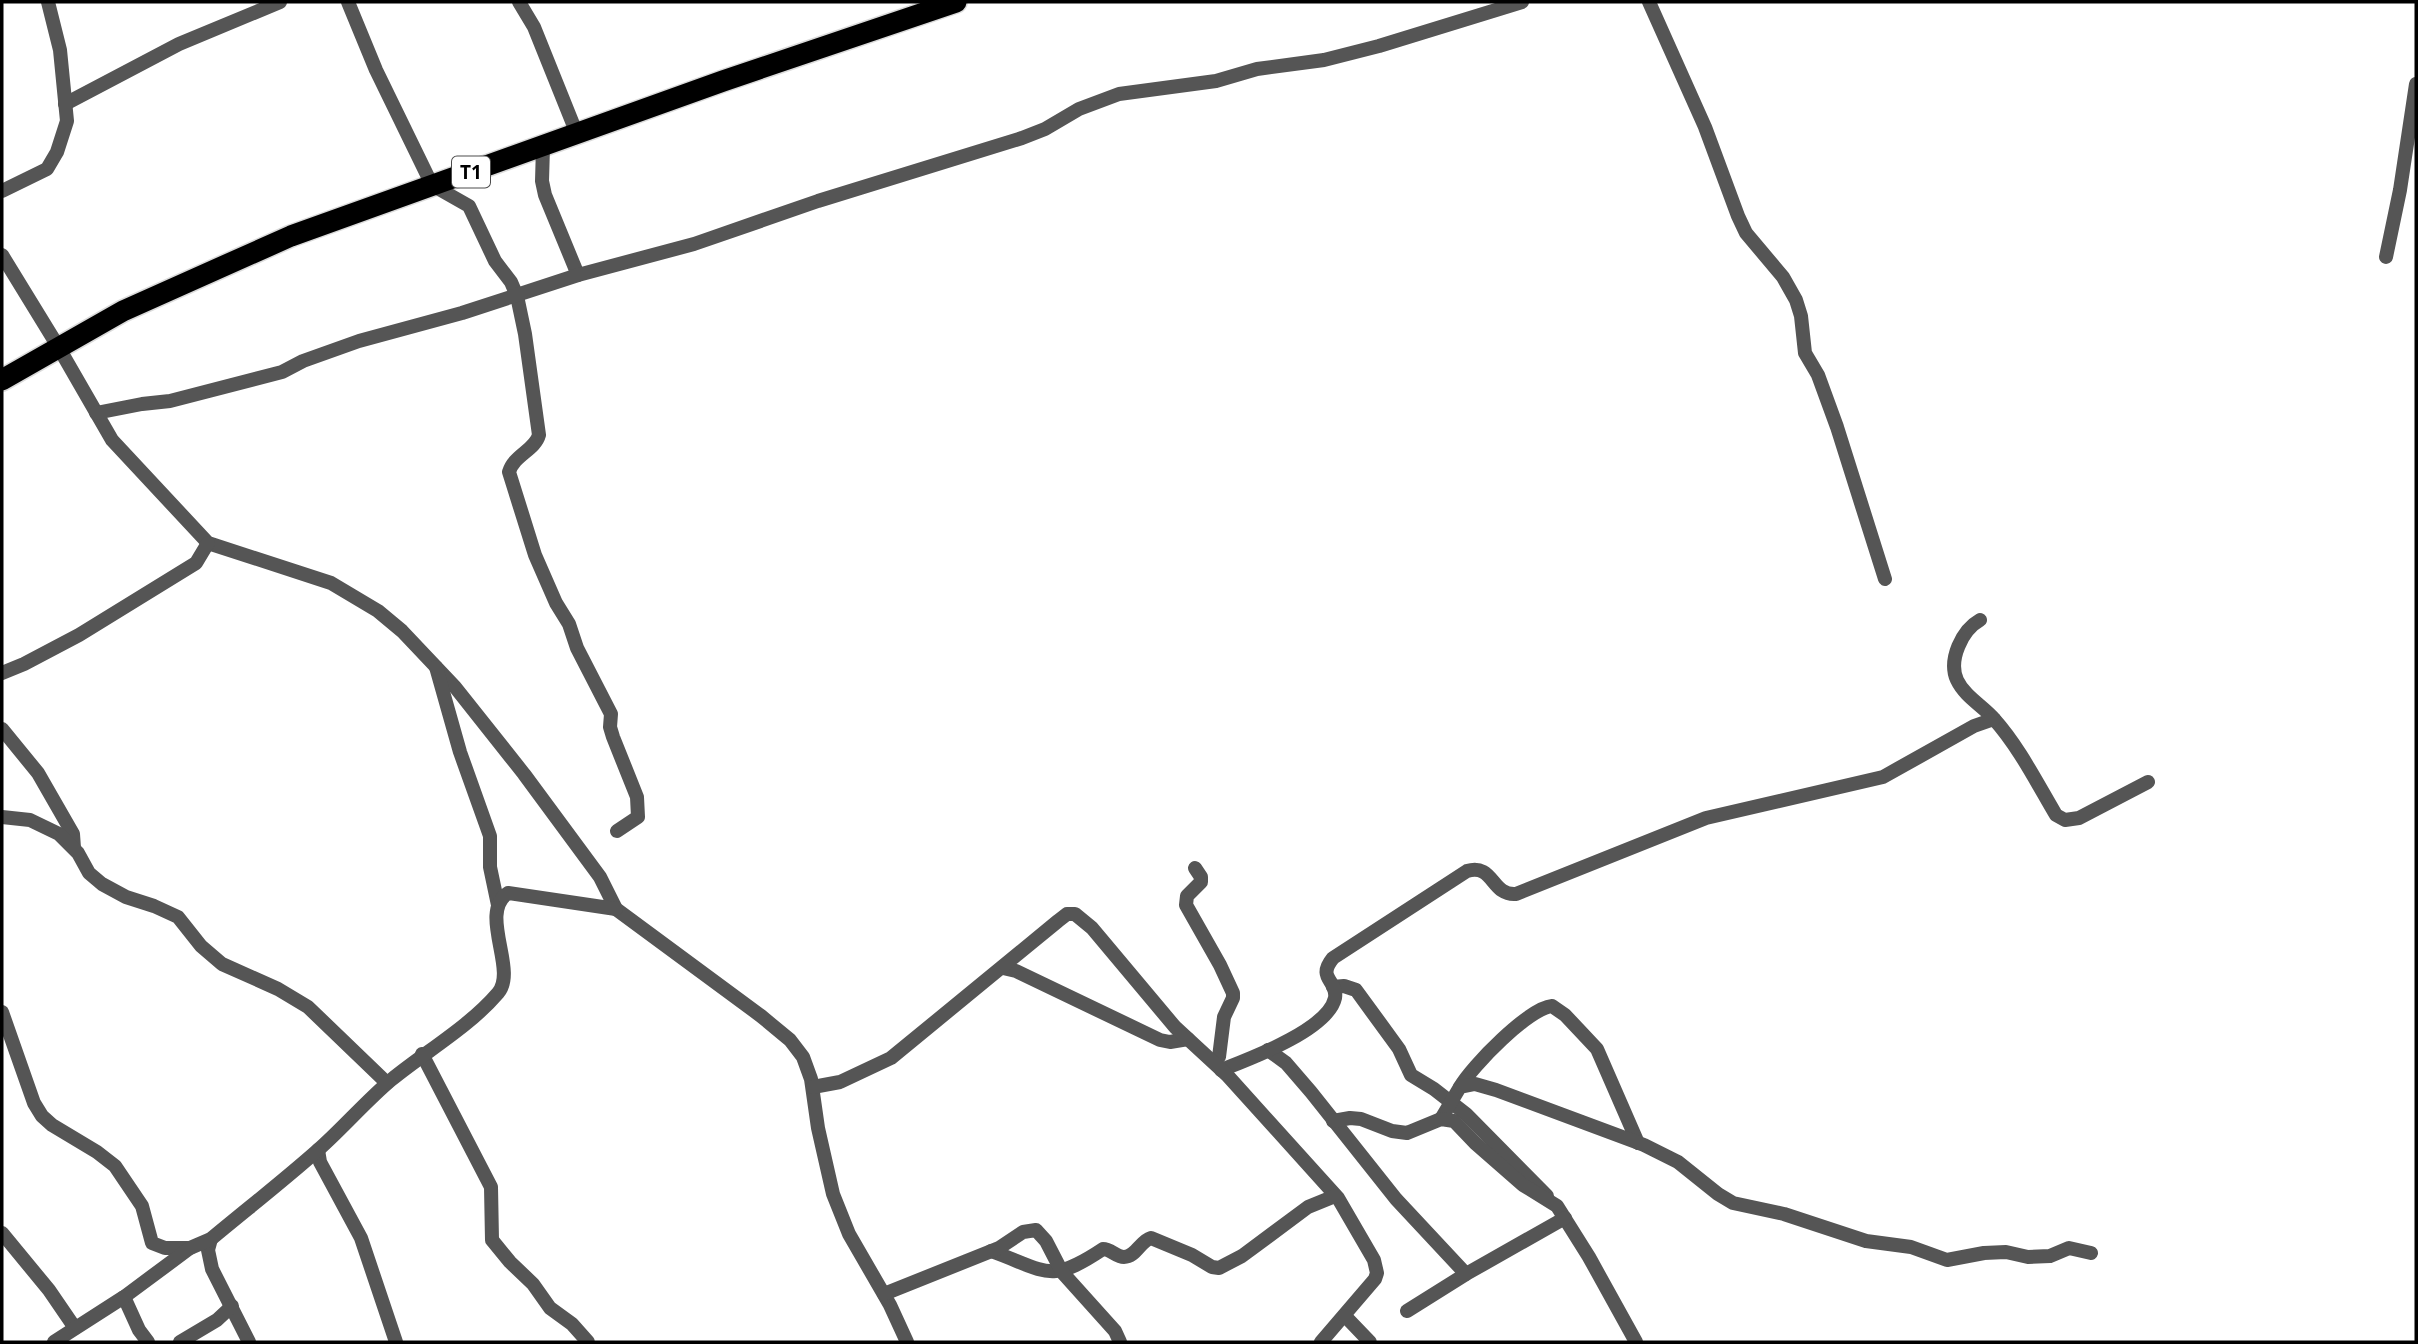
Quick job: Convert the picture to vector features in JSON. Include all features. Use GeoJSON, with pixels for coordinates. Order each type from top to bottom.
{"type":"FeatureCollection","features":[{"type":"Feature","properties":{"kind":"highway","name":"T1"},"geometry":{"type":"LineString","coordinates":[[2,380],[123,311],[251,253],[432,185],[956,2]]}},
{"type":"Feature","properties":{"kind":"street"},"geometry":{"type":"LineString","coordinates":[[2,191],[47,169],[67,121],[60,50],[48,2]]}},
{"type":"Feature","properties":{"kind":"street"},"geometry":{"type":"LineString","coordinates":[[65,104],[179,44],[280,2]]}},
{"type":"Feature","properties":{"kind":"street"},"geometry":{"type":"LineString","coordinates":[[348,2],[376,70],[432,185],[470,206],[495,261],[511,282],[517,296],[526,334],[539,435],[537,441],[517,457],[509,472],[527,523],[532,547],[556,603],[569,624],[577,648],[611,714],[613,737],[637,797],[638,817],[617,831]]}},
{"type":"Feature","properties":{"kind":"street"},"geometry":{"type":"LineString","coordinates":[[519,2],[534,27],[577,134]]}},
{"type":"Feature","properties":{"kind":"street"},"geometry":{"type":"LineString","coordinates":[[96,413],[170,401],[282,372],[335,349],[517,296],[578,275],[694,244],[818,201],[1022,138],[1045,129],[1079,108],[1119,94],[1216,81],[1257,69],[1324,60],[1380,46],[1522,2]]}},
{"type":"Feature","properties":{"kind":"street"},"geometry":{"type":"LineString","coordinates":[[1649,2],[1708,135],[1746,233],[1783,277],[1796,300],[1805,353],[1818,375],[1837,427],[1885,579]]}},
{"type":"Feature","properties":{"kind":"street"},"geometry":{"type":"LineString","coordinates":[[2386,257],[2400,190],[2416,84]]}},
{"type":"Feature","properties":{"kind":"street"},"geometry":{"type":"LineString","coordinates":[[543,147],[541,167],[545,195],[578,275]]}},
{"type":"Feature","properties":{"kind":"street"},"geometry":{"type":"LineString","coordinates":[[2,255],[112,440],[208,543],[331,583],[378,611],[402,631],[455,687],[567,831],[600,877],[616,909],[790,1040],[803,1057],[813,1087],[818,1128],[833,1194],[849,1234],[901,1325],[907,1342]]}},
{"type":"Feature","properties":{"kind":"street"},"geometry":{"type":"LineString","coordinates":[[2,673],[79,635],[196,563],[208,543]]}},
{"type":"Feature","properties":{"kind":"street"},"geometry":{"type":"LineString","coordinates":[[1980,620],[1971,625],[1954,661],[1956,679],[2010,740],[2056,815],[2065,820],[2079,818],[2148,782]]}},
{"type":"Feature","properties":{"kind":"street"},"geometry":{"type":"LineString","coordinates":[[54,1342],[124,1297],[190,1248],[211,1239],[318,1150],[387,1083],[422,1054],[471,1020],[500,991],[504,974],[497,928],[498,905],[490,867],[490,836],[460,752],[436,666]]}},
{"type":"Feature","properties":{"kind":"street"},"geometry":{"type":"LineString","coordinates":[[1215,1061],[1247,1059],[1299,1035],[1314,1023],[1334,1000],[1333,986],[1326,976],[1333,958],[1467,871],[1475,869],[1486,872],[1501,890],[1516,894],[1706,818],[1883,777],[1973,726],[1994,719]]}},
{"type":"Feature","properties":{"kind":"street"},"geometry":{"type":"LineString","coordinates":[[2,729],[38,773],[73,834],[74,848]]}},
{"type":"Feature","properties":{"kind":"street"},"geometry":{"type":"LineString","coordinates":[[2,817],[30,820],[59,834],[74,848],[89,873],[102,884],[131,900],[154,906],[177,917],[201,946],[222,964],[278,989],[316,1013],[387,1083]]}},
{"type":"Feature","properties":{"kind":"street"},"geometry":{"type":"LineString","coordinates":[[1195,869],[1201,882],[1186,896],[1186,905],[1233,993],[1224,1017],[1215,1061]]}},
{"type":"Feature","properties":{"kind":"street"},"geometry":{"type":"LineString","coordinates":[[498,905],[508,893],[616,909]]}},
{"type":"Feature","properties":{"kind":"street"},"geometry":{"type":"LineString","coordinates":[[813,1087],[840,1082],[891,1058],[1059,921],[1068,914],[1076,914],[1092,928],[1175,1027],[1215,1061],[1335,1196],[1374,1260],[1377,1273],[1375,1279],[1321,1342]]}},
{"type":"Feature","properties":{"kind":"street"},"geometry":{"type":"LineString","coordinates":[[1003,968],[1016,971],[1160,1040],[1188,1039]]}},
{"type":"Feature","properties":{"kind":"street"},"geometry":{"type":"LineString","coordinates":[[1333,986],[1356,990],[1399,1049],[1411,1075],[1434,1089],[1484,1130],[1552,1202],[1565,1218],[1636,1342]]}},
{"type":"Feature","properties":{"kind":"street"},"geometry":{"type":"LineString","coordinates":[[1441,1119],[1474,1066],[1537,1010],[1552,1006],[1565,1015],[1597,1048],[1638,1143]]}},
{"type":"Feature","properties":{"kind":"street"},"geometry":{"type":"LineString","coordinates":[[2,1012],[27,1085],[42,1116],[115,1166],[142,1206],[152,1243],[165,1248],[190,1248]]}},
{"type":"Feature","properties":{"kind":"street"},"geometry":{"type":"LineString","coordinates":[[1268,1051],[1286,1063],[1396,1199],[1466,1274]]}},
{"type":"Feature","properties":{"kind":"street"},"geometry":{"type":"LineString","coordinates":[[422,1054],[491,1187],[492,1240],[550,1308],[572,1324],[588,1342]]}},
{"type":"Feature","properties":{"kind":"street"},"geometry":{"type":"LineString","coordinates":[[1460,1087],[1475,1084],[1496,1090],[1638,1143],[1678,1162],[1733,1203],[1784,1214],[1866,1241],[1911,1247],[1947,1260],[1995,1252],[2014,1252],[2028,1257],[2050,1256],[2069,1248],[2091,1253]]}},
{"type":"Feature","properties":{"kind":"street"},"geometry":{"type":"LineString","coordinates":[[1333,1121],[1361,1119],[1392,1131],[1407,1133],[1441,1119],[1454,1121],[1523,1185],[1552,1202]]}},
{"type":"Feature","properties":{"kind":"street"},"geometry":{"type":"LineString","coordinates":[[318,1150],[320,1162],[361,1238],[396,1342]]}},
{"type":"Feature","properties":{"kind":"street"},"geometry":{"type":"LineString","coordinates":[[990,1251],[1040,1270],[1062,1272],[1107,1248],[1122,1257],[1128,1257],[1144,1241],[1152,1238],[1219,1268],[1242,1256],[1308,1208],[1335,1196]]}},
{"type":"Feature","properties":{"kind":"street"},"geometry":{"type":"LineString","coordinates":[[1408,1311],[1466,1274],[1565,1218]]}},
{"type":"Feature","properties":{"kind":"street"},"geometry":{"type":"LineString","coordinates":[[884,1294],[990,1251],[1023,1232],[1036,1230],[1046,1241],[1062,1272],[1115,1331],[1120,1342]]}},
{"type":"Feature","properties":{"kind":"street"},"geometry":{"type":"LineString","coordinates":[[2,1233],[50,1290],[75,1328]]}},
{"type":"Feature","properties":{"kind":"street"},"geometry":{"type":"LineString","coordinates":[[211,1239],[209,1259],[249,1342]]}},
{"type":"Feature","properties":{"kind":"street"},"geometry":{"type":"LineString","coordinates":[[124,1297],[139,1330],[148,1342]]}},
{"type":"Feature","properties":{"kind":"street"},"geometry":{"type":"LineString","coordinates":[[180,1342],[217,1320],[232,1306]]}},
{"type":"Feature","properties":{"kind":"street"},"geometry":{"type":"LineString","coordinates":[[1345,1316],[1370,1342]]}}]}
